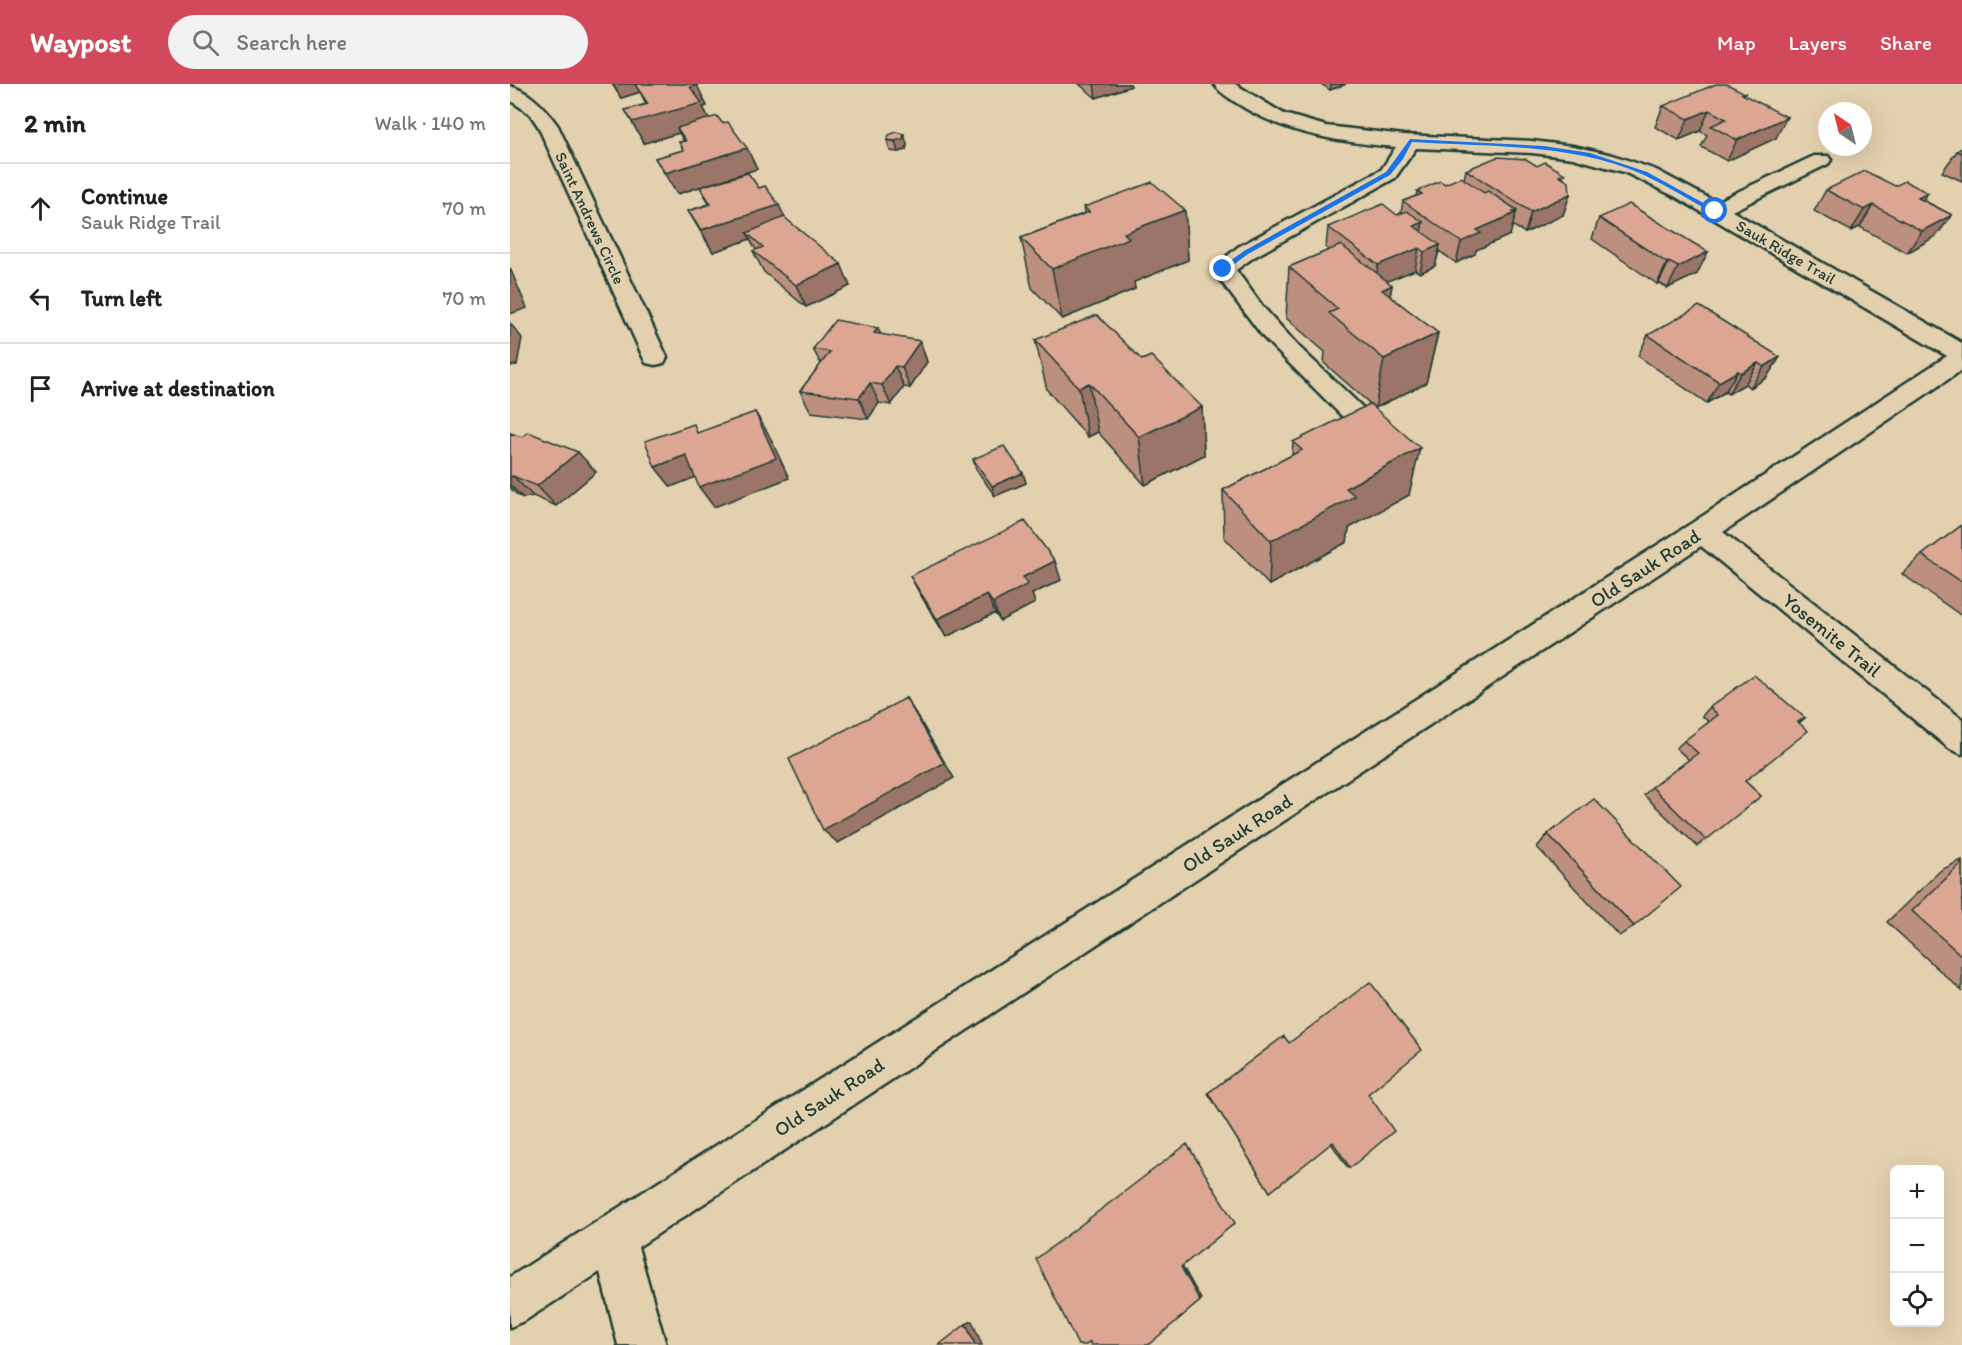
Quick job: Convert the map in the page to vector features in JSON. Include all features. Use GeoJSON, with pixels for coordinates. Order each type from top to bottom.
{"type":"FeatureCollection","features":[{"type":"Feature","properties":{"kind":"street","name":"Sauk Ridge Trail"},"geometry":{"type":"LineString","coordinates":[[1223,84],[1257,107],[1284,120],[1348,136],[1544,148],[1590,155],[1645,174],[1715,211],[1962,354]]}},
{"type":"Feature","properties":{"kind":"street","name":"Saint Andrews Circle"},"geometry":{"type":"LineString","coordinates":[[510,92],[537,110],[548,126],[655,357]]}},
{"type":"Feature","properties":{"kind":"street"},"geometry":{"type":"LineString","coordinates":[[1369,428],[1297,360],[1238,293],[1223,269],[1246,252],[1388,174],[1410,141]]}},
{"type":"Feature","properties":{"kind":"street"},"geometry":{"type":"LineString","coordinates":[[1715,211],[1821,160]]}},
{"type":"Feature","properties":{"kind":"street","name":"Old Sauk Road"},"geometry":{"type":"LineString","coordinates":[[510,1304],[1702,531],[1962,358]]}},
{"type":"Feature","properties":{"kind":"street","name":"Yosemite Trail"},"geometry":{"type":"LineString","coordinates":[[1702,531],[1962,739]]}},
{"type":"Feature","properties":{"kind":"street"},"geometry":{"type":"LineString","coordinates":[[613,1237],[642,1345]]}},
{"type":"Feature","properties":{"kind":"building"},"geometry":{"type":"Polygon","coordinates":[[[635,84],[696,84],[690,87],[702,103],[632,122],[625,110],[648,104],[635,84]]]}},
{"type":"Feature","properties":{"kind":"building"},"geometry":{"type":"Polygon","coordinates":[[[1716,84],[1727,84],[1787,117],[1737,140],[1711,126],[1726,119],[1709,110],[1688,119],[1663,106],[1716,84]]]}},
{"type":"Feature","properties":{"kind":"building"},"geometry":{"type":"Polygon","coordinates":[[[717,116],[722,123],[728,122],[747,148],[665,173],[655,158],[684,150],[679,142],[686,141],[677,128],[717,116]]]}},
{"type":"Feature","properties":{"kind":"building"},"geometry":{"type":"Polygon","coordinates":[[[896,132],[904,134],[903,139],[887,140],[889,135],[896,132]]]}},
{"type":"Feature","properties":{"kind":"building"},"geometry":{"type":"Polygon","coordinates":[[[1497,157],[1526,159],[1537,166],[1545,162],[1565,174],[1559,176],[1569,182],[1570,194],[1531,212],[1466,170],[1497,157]]]}},
{"type":"Feature","properties":{"kind":"building"},"geometry":{"type":"Polygon","coordinates":[[[1865,171],[1895,186],[1905,181],[1928,193],[1918,198],[1952,215],[1922,231],[1873,205],[1864,210],[1826,190],[1865,171]]]}},
{"type":"Feature","properties":{"kind":"building"},"geometry":{"type":"Polygon","coordinates":[[[748,173],[759,188],[765,186],[779,205],[701,230],[688,211],[711,204],[700,187],[748,173]]]}},
{"type":"Feature","properties":{"kind":"building"},"geometry":{"type":"Polygon","coordinates":[[[1461,177],[1484,193],[1488,191],[1517,210],[1513,212],[1516,213],[1477,230],[1481,233],[1461,242],[1403,201],[1422,194],[1417,191],[1440,181],[1445,184],[1461,177]]]}},
{"type":"Feature","properties":{"kind":"building"},"geometry":{"type":"Polygon","coordinates":[[[1152,182],[1185,210],[1124,233],[1129,238],[1052,269],[1021,238],[1089,212],[1084,207],[1152,182]]]}},
{"type":"Feature","properties":{"kind":"building"},"geometry":{"type":"Polygon","coordinates":[[[1383,204],[1397,215],[1407,211],[1423,222],[1414,226],[1440,245],[1424,252],[1419,248],[1378,265],[1328,227],[1383,204]]]}},
{"type":"Feature","properties":{"kind":"building"},"geometry":{"type":"Polygon","coordinates":[[[1629,204],[1708,252],[1678,267],[1667,263],[1599,218],[1629,204]]]}},
{"type":"Feature","properties":{"kind":"building"},"geometry":{"type":"Polygon","coordinates":[[[784,217],[841,264],[796,285],[753,251],[763,247],[747,233],[784,217]]]}},
{"type":"Feature","properties":{"kind":"building"},"geometry":{"type":"Polygon","coordinates":[[[1341,245],[1392,285],[1382,290],[1438,333],[1384,359],[1329,313],[1338,309],[1289,267],[1341,245]]]}},
{"type":"Feature","properties":{"kind":"building"},"geometry":{"type":"Polygon","coordinates":[[[1699,306],[1780,357],[1764,367],[1758,363],[1719,382],[1648,335],[1699,306]]]}},
{"type":"Feature","properties":{"kind":"building"},"geometry":{"type":"Polygon","coordinates":[[[1097,315],[1142,360],[1151,356],[1202,407],[1139,437],[1089,383],[1079,388],[1035,340],[1097,315]]]}},
{"type":"Feature","properties":{"kind":"building"},"geometry":{"type":"Polygon","coordinates":[[[835,320],[878,328],[874,333],[920,341],[902,367],[895,366],[882,385],[870,383],[859,398],[800,391],[830,352],[813,349],[835,320]]]}},
{"type":"Feature","properties":{"kind":"building"},"geometry":{"type":"Polygon","coordinates":[[[1370,404],[1420,448],[1346,488],[1355,496],[1271,541],[1223,490],[1302,450],[1293,442],[1370,404]]]}},
{"type":"Feature","properties":{"kind":"building"},"geometry":{"type":"Polygon","coordinates":[[[755,412],[776,458],[699,487],[686,455],[655,467],[645,441],[694,424],[697,433],[755,412]]]}},
{"type":"Feature","properties":{"kind":"building"},"geometry":{"type":"Polygon","coordinates":[[[528,432],[578,452],[537,486],[513,476],[510,477],[510,433],[522,437],[528,432]]]}},
{"type":"Feature","properties":{"kind":"building"},"geometry":{"type":"Polygon","coordinates":[[[1004,446],[1023,473],[992,486],[973,459],[1004,446]]]}},
{"type":"Feature","properties":{"kind":"building"},"geometry":{"type":"Polygon","coordinates":[[[1025,521],[1055,561],[1023,577],[1028,584],[993,603],[987,595],[937,619],[910,576],[1025,521]]]}},
{"type":"Feature","properties":{"kind":"building"},"geometry":{"type":"Polygon","coordinates":[[[1962,525],[1962,582],[1922,555],[1962,525]]]}},
{"type":"Feature","properties":{"kind":"building"},"geometry":{"type":"Polygon","coordinates":[[[1754,675],[1805,718],[1798,722],[1808,731],[1745,781],[1761,796],[1706,840],[1652,787],[1698,753],[1684,741],[1718,715],[1710,707],[1754,675]]]}},
{"type":"Feature","properties":{"kind":"building"},"geometry":{"type":"Polygon","coordinates":[[[906,698],[944,763],[823,830],[789,759],[906,698]]]}},
{"type":"Feature","properties":{"kind":"building"},"geometry":{"type":"Polygon","coordinates":[[[1594,799],[1681,887],[1634,926],[1548,834],[1594,799]]]}},
{"type":"Feature","properties":{"kind":"building"},"geometry":{"type":"Polygon","coordinates":[[[1962,863],[1962,956],[1912,911],[1962,863]]]}},
{"type":"Feature","properties":{"kind":"building"},"geometry":{"type":"Polygon","coordinates":[[[1370,982],[1422,1050],[1368,1094],[1394,1131],[1350,1168],[1333,1142],[1270,1192],[1208,1093],[1284,1036],[1289,1043],[1370,982]]]}},
{"type":"Feature","properties":{"kind":"building"},"geometry":{"type":"Polygon","coordinates":[[[1187,1144],[1235,1223],[1181,1267],[1200,1301],[1148,1345],[1091,1345],[1090,1342],[1086,1345],[1078,1345],[1036,1259],[1187,1144]]]}},
{"type":"Feature","properties":{"kind":"building"},"geometry":{"type":"Polygon","coordinates":[[[966,1324],[975,1345],[939,1345],[966,1324]]]}},
{"type":"Feature","properties":{"kind":"route"},"geometry":{"type":"LineString","coordinates":[[1223,269],[1246,252],[1388,174],[1410,141],[1511,145],[1590,155],[1616,162],[1645,174],[1715,211]]}}]}
